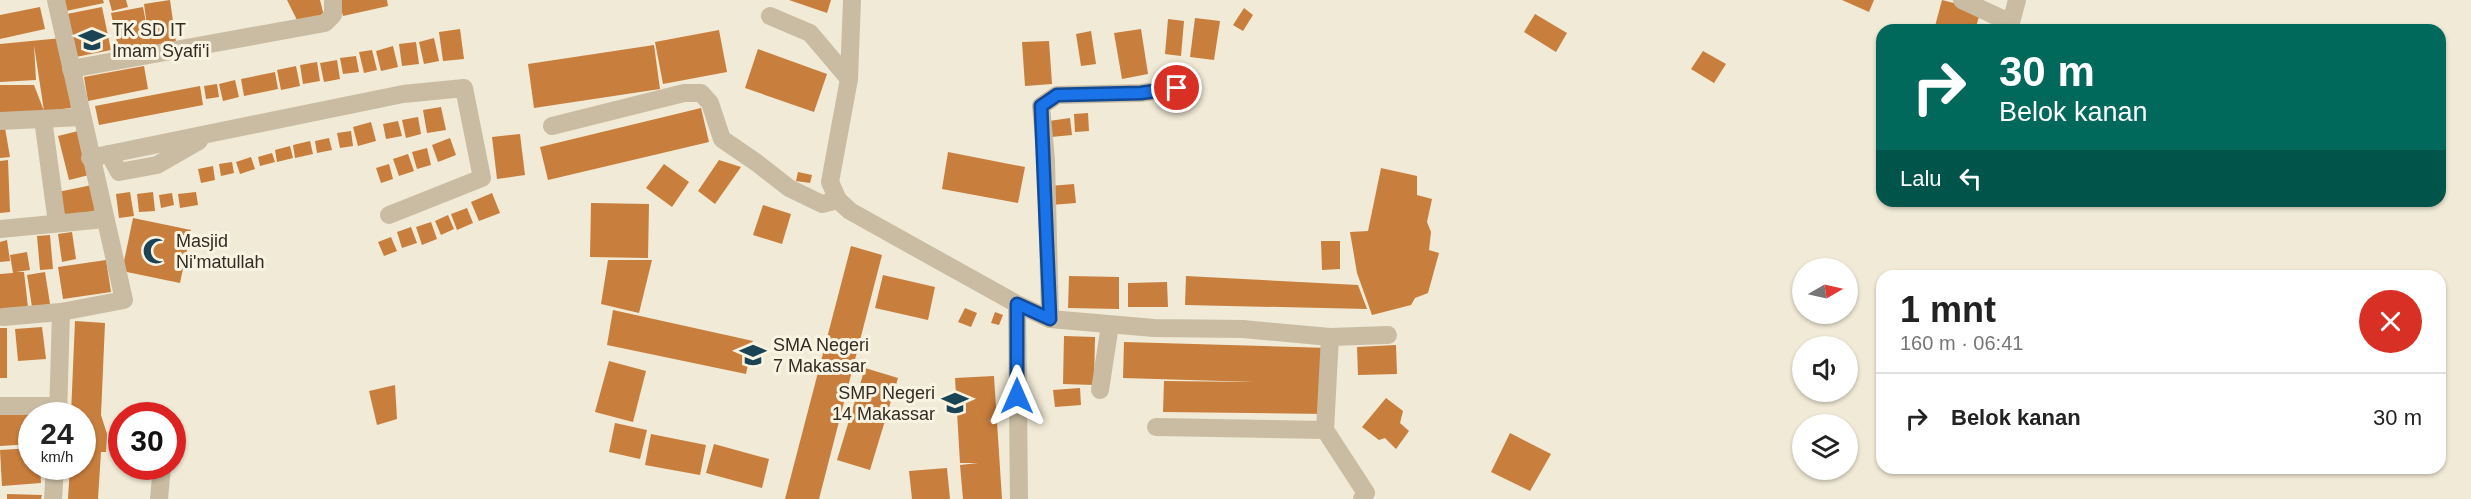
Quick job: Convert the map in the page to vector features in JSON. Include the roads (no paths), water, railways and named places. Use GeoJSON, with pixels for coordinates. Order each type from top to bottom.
{"type":"FeatureCollection","features":[{"type":"Feature","properties":{"kind":"street"},"geometry":{"type":"LineString","coordinates":[[3,316],[60,312],[124,300],[56,0]]}},
{"type":"Feature","properties":{"kind":"street"},"geometry":{"type":"LineString","coordinates":[[71,69],[325,23],[333,15],[333,0]]}},
{"type":"Feature","properties":{"kind":"street"},"geometry":{"type":"LineString","coordinates":[[852,0],[849,79],[830,182],[838,200],[850,211],[1017,304],[1050,319],[1110,325],[1243,329],[1330,337],[1388,335]]}},
{"type":"Feature","properties":{"kind":"street"},"geometry":{"type":"LineString","coordinates":[[1962,0],[2006,24]]}},
{"type":"Feature","properties":{"kind":"street"},"geometry":{"type":"LineString","coordinates":[[2011,24],[2017,0]]}},
{"type":"Feature","properties":{"kind":"street"},"geometry":{"type":"LineString","coordinates":[[770,16],[810,33],[849,79]]}},
{"type":"Feature","properties":{"kind":"street"},"geometry":{"type":"LineString","coordinates":[[90,158],[403,94],[464,88],[482,178],[389,215]]}},
{"type":"Feature","properties":{"kind":"street"},"geometry":{"type":"LineString","coordinates":[[1050,319],[1046,160],[1040,114],[1043,102],[1057,95],[1141,93],[1177,88]]}},
{"type":"Feature","properties":{"kind":"street"},"geometry":{"type":"LineString","coordinates":[[552,126],[684,93],[701,93],[710,103],[722,139],[758,163],[789,188],[822,204],[838,200]]}},
{"type":"Feature","properties":{"kind":"street"},"geometry":{"type":"LineString","coordinates":[[0,121],[81,117]]}},
{"type":"Feature","properties":{"kind":"street"},"geometry":{"type":"LineString","coordinates":[[43,119],[57,223]]}},
{"type":"Feature","properties":{"kind":"street"},"geometry":{"type":"LineString","coordinates":[[0,228],[105,219]]}},
{"type":"Feature","properties":{"kind":"street"},"geometry":{"type":"LineString","coordinates":[[1017,304],[1019,499]]}},
{"type":"Feature","properties":{"kind":"street"},"geometry":{"type":"LineString","coordinates":[[58,402],[60,312]]}},
{"type":"Feature","properties":{"kind":"street"},"geometry":{"type":"LineString","coordinates":[[1100,390],[1110,325]]}},
{"type":"Feature","properties":{"kind":"street"},"geometry":{"type":"LineString","coordinates":[[1330,337],[1325,430],[1366,493],[1362,499]]}},
{"type":"Feature","properties":{"kind":"street"},"geometry":{"type":"LineString","coordinates":[[0,406],[18,408]]}},
{"type":"Feature","properties":{"kind":"street"},"geometry":{"type":"LineString","coordinates":[[1156,427],[1325,430]]}},
{"type":"Feature","properties":{"kind":"street"},"geometry":{"type":"LineString","coordinates":[[53,499],[54,480]]}},
{"type":"Feature","properties":{"kind":"street"},"geometry":{"type":"LineString","coordinates":[[159,499],[161,480]]}},
{"type":"Feature","properties":{"kind":"place","name":"TK SD IT Imam Syafi'i"},"geometry":{"type":"Point","coordinates":[92,40]}},
{"type":"Feature","properties":{"kind":"place","name":"Masjid Ni'matullah"},"geometry":{"type":"Point","coordinates":[156,251]}},
{"type":"Feature","properties":{"kind":"place","name":"SMA Negeri 7 Makassar"},"geometry":{"type":"Point","coordinates":[753,355]}},
{"type":"Feature","properties":{"kind":"place","name":"SMP Negeri 14 Makassar"},"geometry":{"type":"Point","coordinates":[955,403]}}]}
